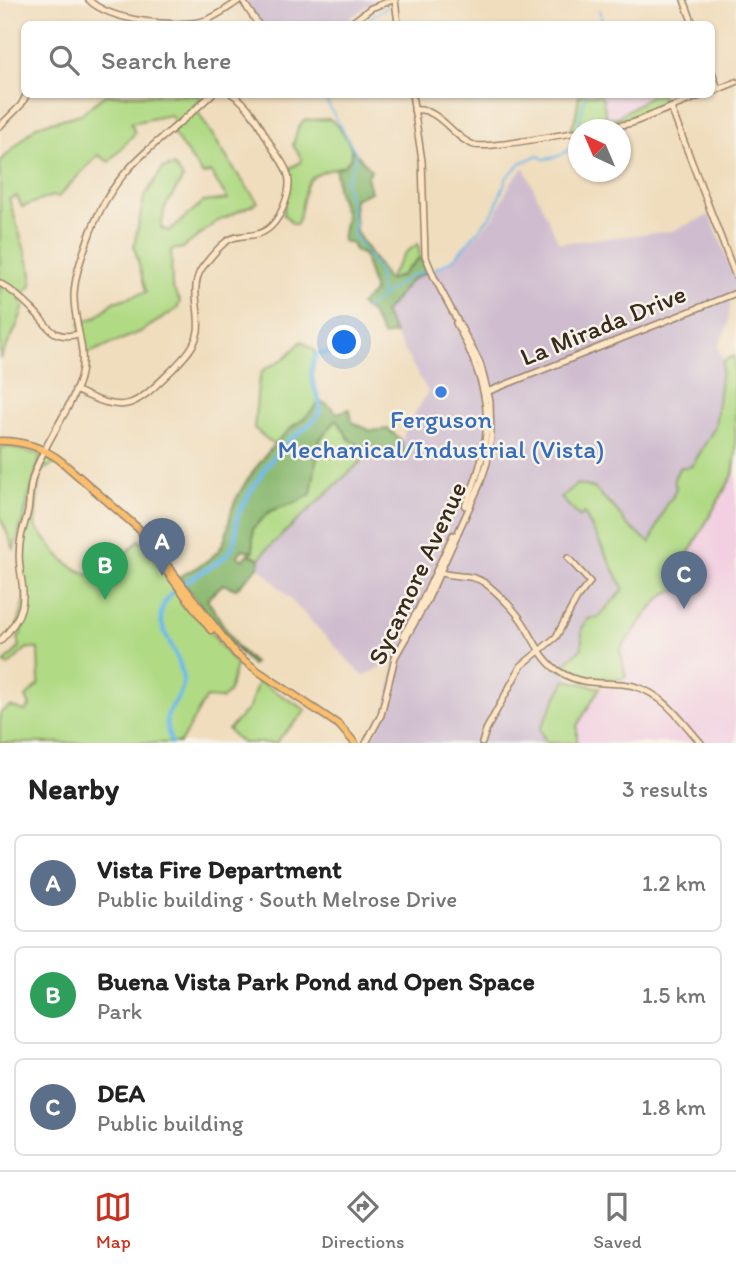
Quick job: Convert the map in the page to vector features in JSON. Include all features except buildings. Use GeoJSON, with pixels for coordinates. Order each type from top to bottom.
{"type":"FeatureCollection","features":[{"type":"Feature","properties":{"kind":"main road"},"geometry":{"type":"LineString","coordinates":[[89,0],[107,13],[139,21]]}},
{"type":"Feature","properties":{"kind":"main road"},"geometry":{"type":"LineString","coordinates":[[200,21],[241,0],[256,21]]}},
{"type":"Feature","properties":{"kind":"main road"},"geometry":{"type":"LineString","coordinates":[[354,21],[370,8],[395,0],[399,21]]}},
{"type":"Feature","properties":{"kind":"main road"},"geometry":{"type":"LineString","coordinates":[[684,0],[692,21]]}},
{"type":"Feature","properties":{"kind":"main road"},"geometry":{"type":"LineString","coordinates":[[715,91],[736,82]]}},
{"type":"Feature","properties":{"kind":"main road"},"geometry":{"type":"LineString","coordinates":[[0,126],[25,98]]}},
{"type":"Feature","properties":{"kind":"main road"},"geometry":{"type":"LineString","coordinates":[[0,641],[9,631],[20,600],[17,548],[20,529],[28,510],[33,474],[75,390],[83,360],[74,313],[75,284],[91,230],[105,199],[118,180],[140,156],[207,98]]}},
{"type":"Feature","properties":{"kind":"main road"},"geometry":{"type":"LineString","coordinates":[[75,390],[114,405],[136,401],[152,391],[188,354],[196,341],[199,324],[196,284],[203,268],[226,241],[234,237],[261,233],[279,217],[289,184],[287,171],[245,104],[237,98]]}},
{"type":"Feature","properties":{"kind":"main road","name":"Sycamore Avenue"},"geometry":{"type":"LineString","coordinates":[[364,743],[381,715],[393,663],[438,572],[482,464],[487,431],[486,392],[475,351],[434,277],[426,256],[423,241],[422,161],[411,98]]}},
{"type":"Feature","properties":{"kind":"main road"},"geometry":{"type":"LineString","coordinates":[[631,123],[695,98]]}},
{"type":"Feature","properties":{"kind":"main road"},"geometry":{"type":"LineString","coordinates":[[671,108],[736,277]]}},
{"type":"Feature","properties":{"kind":"main road"},"geometry":{"type":"LineString","coordinates":[[413,111],[430,113],[475,146],[568,134]]}},
{"type":"Feature","properties":{"kind":"main road"},"geometry":{"type":"LineString","coordinates":[[0,283],[30,307],[51,331],[65,336],[79,334]]}},
{"type":"Feature","properties":{"kind":"main road","name":"La Mirada Drive"},"geometry":{"type":"LineString","coordinates":[[486,392],[736,293]]}},
{"type":"Feature","properties":{"kind":"main road"},"geometry":{"type":"LineString","coordinates":[[0,443],[24,443],[61,461],[133,523],[236,654],[339,725],[353,743]]}},
{"type":"Feature","properties":{"kind":"main road"},"geometry":{"type":"LineString","coordinates":[[44,451],[129,525],[174,577]]}},
{"type":"Feature","properties":{"kind":"main road"},"geometry":{"type":"LineString","coordinates":[[154,554],[165,562]]}},
{"type":"Feature","properties":{"kind":"main road"},"geometry":{"type":"LineString","coordinates":[[482,743],[486,730],[521,666],[556,637],[577,598],[590,582],[568,558]]}},
{"type":"Feature","properties":{"kind":"main road"},"geometry":{"type":"LineString","coordinates":[[438,572],[474,577],[485,583],[517,615],[538,650],[557,670],[579,681],[629,685],[650,692],[665,702],[701,743]]}},
{"type":"Feature","properties":{"kind":"main road","name":"Sycamore Avenue"},"geometry":{"type":"LineString","coordinates":[[364,743],[378,714],[390,662],[438,572]]}},
{"type":"Feature","properties":{"kind":"shaded area"},"geometry":{"type":"Polygon","coordinates":[[[244,0],[380,0],[346,21],[258,21],[244,0]]]}},
{"type":"Feature","properties":{"kind":"shaded area"},"geometry":{"type":"Polygon","coordinates":[[[647,98],[620,116],[606,118],[603,99],[647,98]]]}},
{"type":"Feature","properties":{"kind":"shaded area"},"geometry":{"type":"Polygon","coordinates":[[[524,167],[559,243],[672,231],[710,215],[736,281],[736,296],[731,297],[728,326],[718,345],[723,361],[715,427],[692,466],[674,479],[676,488],[650,543],[625,523],[594,488],[580,516],[584,513],[624,589],[598,617],[582,628],[582,648],[560,668],[569,674],[540,729],[546,743],[369,743],[377,731],[388,701],[394,665],[388,664],[363,676],[259,566],[260,559],[265,551],[376,447],[401,443],[407,426],[428,392],[383,313],[411,280],[454,259],[494,217],[511,182],[524,167]]]}},
{"type":"Feature","properties":{"kind":"shaded area"},"geometry":{"type":"Polygon","coordinates":[[[736,454],[736,743],[577,743],[577,726],[600,688],[621,687],[627,671],[620,650],[632,633],[663,595],[677,590],[689,592],[677,572],[733,475],[736,454]]]}},
{"type":"Feature","properties":{"kind":"green space"},"geometry":{"type":"Polygon","coordinates":[[[101,98],[200,98],[194,106],[258,202],[216,222],[183,248],[171,250],[172,287],[180,301],[177,309],[140,332],[86,354],[80,323],[96,317],[114,302],[146,292],[134,246],[144,198],[163,168],[174,166],[183,178],[165,207],[161,228],[169,231],[203,202],[228,199],[210,172],[203,175],[171,131],[174,120],[170,115],[131,123],[135,133],[109,162],[98,155],[58,197],[52,196],[22,207],[17,196],[9,199],[32,274],[31,286],[19,298],[24,306],[16,328],[0,359],[0,162],[36,126],[81,114],[101,98]]]}},
{"type":"Feature","properties":{"kind":"green space"},"geometry":{"type":"Polygon","coordinates":[[[579,98],[602,98],[606,118],[617,117],[617,119],[575,119],[579,98]]]}},
{"type":"Feature","properties":{"kind":"green space"},"geometry":{"type":"Polygon","coordinates":[[[647,98],[662,98],[665,106],[620,119],[619,116],[647,98]]]}},
{"type":"Feature","properties":{"kind":"green space"},"geometry":{"type":"Polygon","coordinates":[[[329,119],[345,135],[351,147],[351,157],[344,166],[328,170],[311,179],[307,184],[297,224],[293,224],[283,214],[290,180],[288,169],[302,159],[293,145],[298,128],[304,120],[329,119]]]}},
{"type":"Feature","properties":{"kind":"green space"},"geometry":{"type":"Polygon","coordinates":[[[352,149],[371,170],[367,176],[371,192],[354,199],[356,232],[388,280],[400,276],[420,257],[427,272],[411,280],[384,313],[395,334],[383,336],[371,313],[360,305],[374,292],[364,255],[355,251],[352,243],[342,241],[346,216],[337,189],[336,168],[344,166],[351,157],[352,149]]]}},
{"type":"Feature","properties":{"kind":"green space"},"geometry":{"type":"Polygon","coordinates":[[[418,244],[420,257],[400,277],[388,280],[404,254],[418,244]]]}},
{"type":"Feature","properties":{"kind":"green space"},"geometry":{"type":"Polygon","coordinates":[[[302,341],[315,351],[311,381],[319,402],[309,417],[294,425],[274,445],[254,428],[258,385],[262,371],[285,358],[302,341]]]}},
{"type":"Feature","properties":{"kind":"green space"},"geometry":{"type":"Polygon","coordinates":[[[734,356],[736,454],[733,475],[678,572],[689,593],[678,590],[667,593],[636,628],[620,650],[626,677],[590,677],[559,669],[582,648],[582,628],[588,619],[598,617],[624,589],[584,513],[580,517],[561,498],[577,484],[594,488],[625,523],[650,543],[676,488],[674,479],[679,468],[692,466],[715,427],[723,361],[734,356]]]}},
{"type":"Feature","properties":{"kind":"green space"},"geometry":{"type":"Polygon","coordinates":[[[319,402],[327,404],[337,413],[350,409],[352,422],[371,431],[388,429],[400,439],[405,455],[389,457],[376,447],[371,452],[349,439],[337,419],[320,439],[311,494],[270,511],[253,528],[253,552],[243,549],[237,556],[243,560],[249,554],[260,559],[259,566],[236,589],[223,584],[207,599],[237,647],[254,663],[252,665],[229,642],[179,577],[206,562],[219,550],[226,536],[235,501],[250,476],[279,440],[319,402]]]}},
{"type":"Feature","properties":{"kind":"green space"},"geometry":{"type":"Polygon","coordinates":[[[337,419],[349,439],[371,452],[265,551],[260,559],[249,553],[253,551],[253,528],[270,511],[311,494],[320,439],[337,419]]]}},
{"type":"Feature","properties":{"kind":"green space"},"geometry":{"type":"Polygon","coordinates":[[[9,447],[41,455],[14,549],[0,517],[0,448],[9,447]]]}},
{"type":"Feature","properties":{"kind":"green space"},"geometry":{"type":"Polygon","coordinates":[[[44,458],[55,464],[44,469],[39,477],[35,526],[55,551],[77,570],[98,578],[139,540],[236,665],[229,692],[222,699],[206,698],[180,743],[0,743],[0,713],[10,706],[25,711],[30,706],[26,697],[39,684],[38,649],[27,648],[8,666],[4,663],[20,647],[18,639],[23,629],[18,624],[24,600],[22,529],[33,484],[44,458]]]}},
{"type":"Feature","properties":{"kind":"green space"},"geometry":{"type":"Polygon","coordinates":[[[566,680],[600,688],[577,726],[577,743],[546,743],[540,729],[566,680]]]}},
{"type":"Feature","properties":{"kind":"green space"},"geometry":{"type":"Polygon","coordinates":[[[258,681],[306,710],[276,743],[242,743],[228,730],[249,708],[258,681]]]}},
{"type":"Feature","properties":{"kind":"waterway"},"geometry":{"type":"LineString","coordinates":[[366,21],[389,6]]}},
{"type":"Feature","properties":{"kind":"waterway"},"geometry":{"type":"LineString","coordinates":[[599,9],[602,21]]}},
{"type":"Feature","properties":{"kind":"waterway"},"geometry":{"type":"LineString","coordinates":[[324,98],[356,153],[355,162],[345,182],[354,220],[354,236],[378,270],[380,283]]}},
{"type":"Feature","properties":{"kind":"waterway"},"geometry":{"type":"LineString","coordinates":[[434,269],[454,259],[493,213],[507,177],[521,163],[538,155],[543,159],[566,152],[576,136],[585,98]]}},
{"type":"Feature","properties":{"kind":"waterway"},"geometry":{"type":"LineString","coordinates":[[365,310],[408,277],[425,271]]}},
{"type":"Feature","properties":{"kind":"waterway"},"geometry":{"type":"LineString","coordinates":[[380,286],[381,295]]}},
{"type":"Feature","properties":{"kind":"waterway"},"geometry":{"type":"LineString","coordinates":[[171,743],[167,717],[181,693],[183,683],[180,664],[161,620],[165,603],[179,587],[231,550],[238,514],[259,477],[280,449],[318,415],[320,409],[312,372],[317,354],[341,352],[347,348]]}},
{"type":"Feature","properties":{"kind":"place","name":"Ferguson Mechanical/Industrial (Vista)"},"geometry":{"type":"Point","coordinates":[441,392]}},
{"type":"Feature","properties":{"kind":"place","name":"Vista Fire Department"},"geometry":{"type":"Point","coordinates":[162,576]}},
{"type":"Feature","properties":{"kind":"place","name":"Buena Vista Park Pond and Open Space"},"geometry":{"type":"Point","coordinates":[105,600]}},
{"type":"Feature","properties":{"kind":"place","name":"DEA"},"geometry":{"type":"Point","coordinates":[684,609]}}]}
